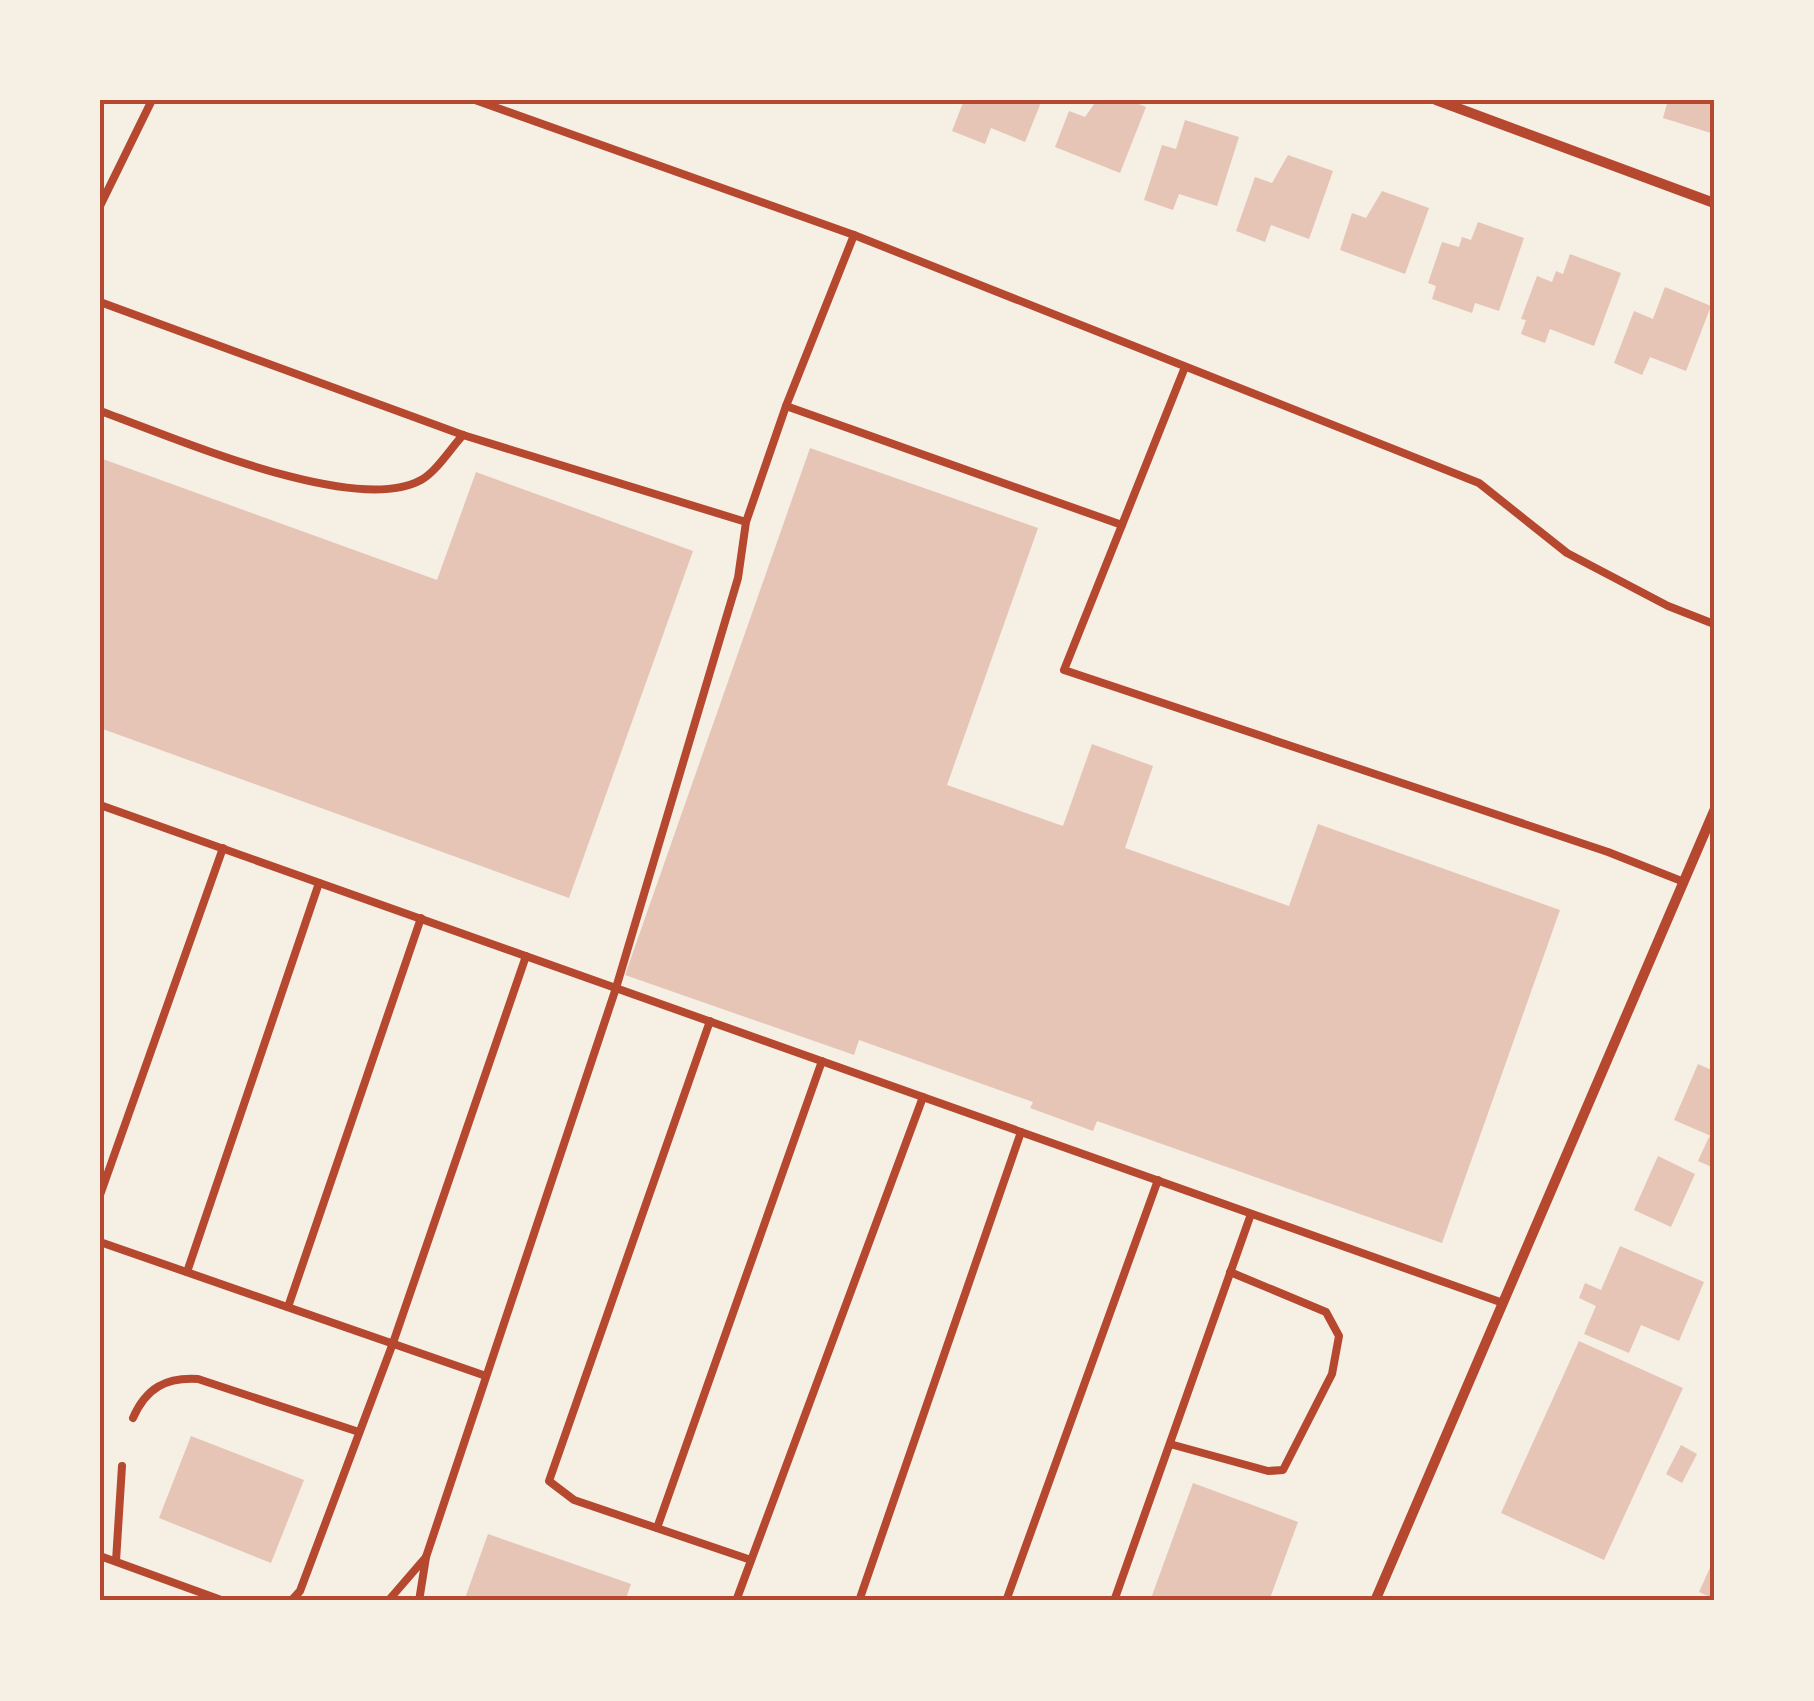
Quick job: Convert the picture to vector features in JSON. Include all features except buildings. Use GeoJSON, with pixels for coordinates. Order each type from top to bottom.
{"type":"FeatureCollection","features":[{"type":"Feature","properties":{"kind":"street"},"geometry":{"type":"LineString","coordinates":[[1436,100],[1714,203]]}},
{"type":"Feature","properties":{"kind":"street"},"geometry":{"type":"LineString","coordinates":[[1375,1601],[1714,811]]}},
{"type":"Feature","properties":{"kind":"lane"},"geometry":{"type":"LineString","coordinates":[[100,206],[152,100]]}},
{"type":"Feature","properties":{"kind":"lane"},"geometry":{"type":"LineString","coordinates":[[475,100],[854,235],[1479,483],[1567,553],[1668,606],[1714,624]]}},
{"type":"Feature","properties":{"kind":"lane"},"geometry":{"type":"LineString","coordinates":[[419,1601],[426,1557],[616,988],[738,578],[746,522],[786,406],[854,235]]}},
{"type":"Feature","properties":{"kind":"lane"},"geometry":{"type":"LineString","coordinates":[[100,302],[463,435],[746,522]]}},
{"type":"Feature","properties":{"kind":"lane"},"geometry":{"type":"LineString","coordinates":[[1185,367],[1064,670],[1608,852],[1684,882]]}},
{"type":"Feature","properties":{"kind":"lane"},"geometry":{"type":"LineString","coordinates":[[786,406],[1122,525]]}},
{"type":"Feature","properties":{"kind":"lane"},"geometry":{"type":"LineString","coordinates":[[100,412],[321,486],[374,491],[421,480],[463,435]]}},
{"type":"Feature","properties":{"kind":"lane"},"geometry":{"type":"LineString","coordinates":[[100,806],[1503,1303]]}},
{"type":"Feature","properties":{"kind":"lane"},"geometry":{"type":"LineString","coordinates":[[100,1195],[223,848]]}},
{"type":"Feature","properties":{"kind":"lane"},"geometry":{"type":"LineString","coordinates":[[187,1272],[320,883]]}},
{"type":"Feature","properties":{"kind":"lane"},"geometry":{"type":"LineString","coordinates":[[288,1307],[422,918]]}},
{"type":"Feature","properties":{"kind":"lane"},"geometry":{"type":"LineString","coordinates":[[292,1601],[300,1591],[393,1342],[526,956]]}},
{"type":"Feature","properties":{"kind":"lane"},"geometry":{"type":"LineString","coordinates":[[710,1022],[549,1480],[574,1500],[751,1560]]}},
{"type":"Feature","properties":{"kind":"lane"},"geometry":{"type":"LineString","coordinates":[[656,1528],[822,1061]]}},
{"type":"Feature","properties":{"kind":"lane"},"geometry":{"type":"LineString","coordinates":[[736,1601],[923,1097]]}},
{"type":"Feature","properties":{"kind":"lane"},"geometry":{"type":"LineString","coordinates":[[859,1601],[1021,1132]]}},
{"type":"Feature","properties":{"kind":"lane"},"geometry":{"type":"LineString","coordinates":[[1006,1601],[1158,1180]]}},
{"type":"Feature","properties":{"kind":"lane"},"geometry":{"type":"LineString","coordinates":[[1114,1601],[1251,1214]]}},
{"type":"Feature","properties":{"kind":"lane"},"geometry":{"type":"LineString","coordinates":[[100,1242],[486,1376]]}},
{"type":"Feature","properties":{"kind":"lane"},"geometry":{"type":"LineString","coordinates":[[1170,1444],[1268,1471],[1283,1470],[1332,1374],[1338,1336],[1326,1312],[1230,1272]]}},
{"type":"Feature","properties":{"kind":"lane"},"geometry":{"type":"LineString","coordinates":[[134,1418],[142,1398],[176,1378],[198,1380],[360,1432]]}},
{"type":"Feature","properties":{"kind":"lane"},"geometry":{"type":"LineString","coordinates":[[116,1562],[122,1466]]}},
{"type":"Feature","properties":{"kind":"lane"},"geometry":{"type":"LineString","coordinates":[[100,1556],[224,1601]]}},
{"type":"Feature","properties":{"kind":"lane"},"geometry":{"type":"LineString","coordinates":[[388,1601],[426,1557]]}}]}
